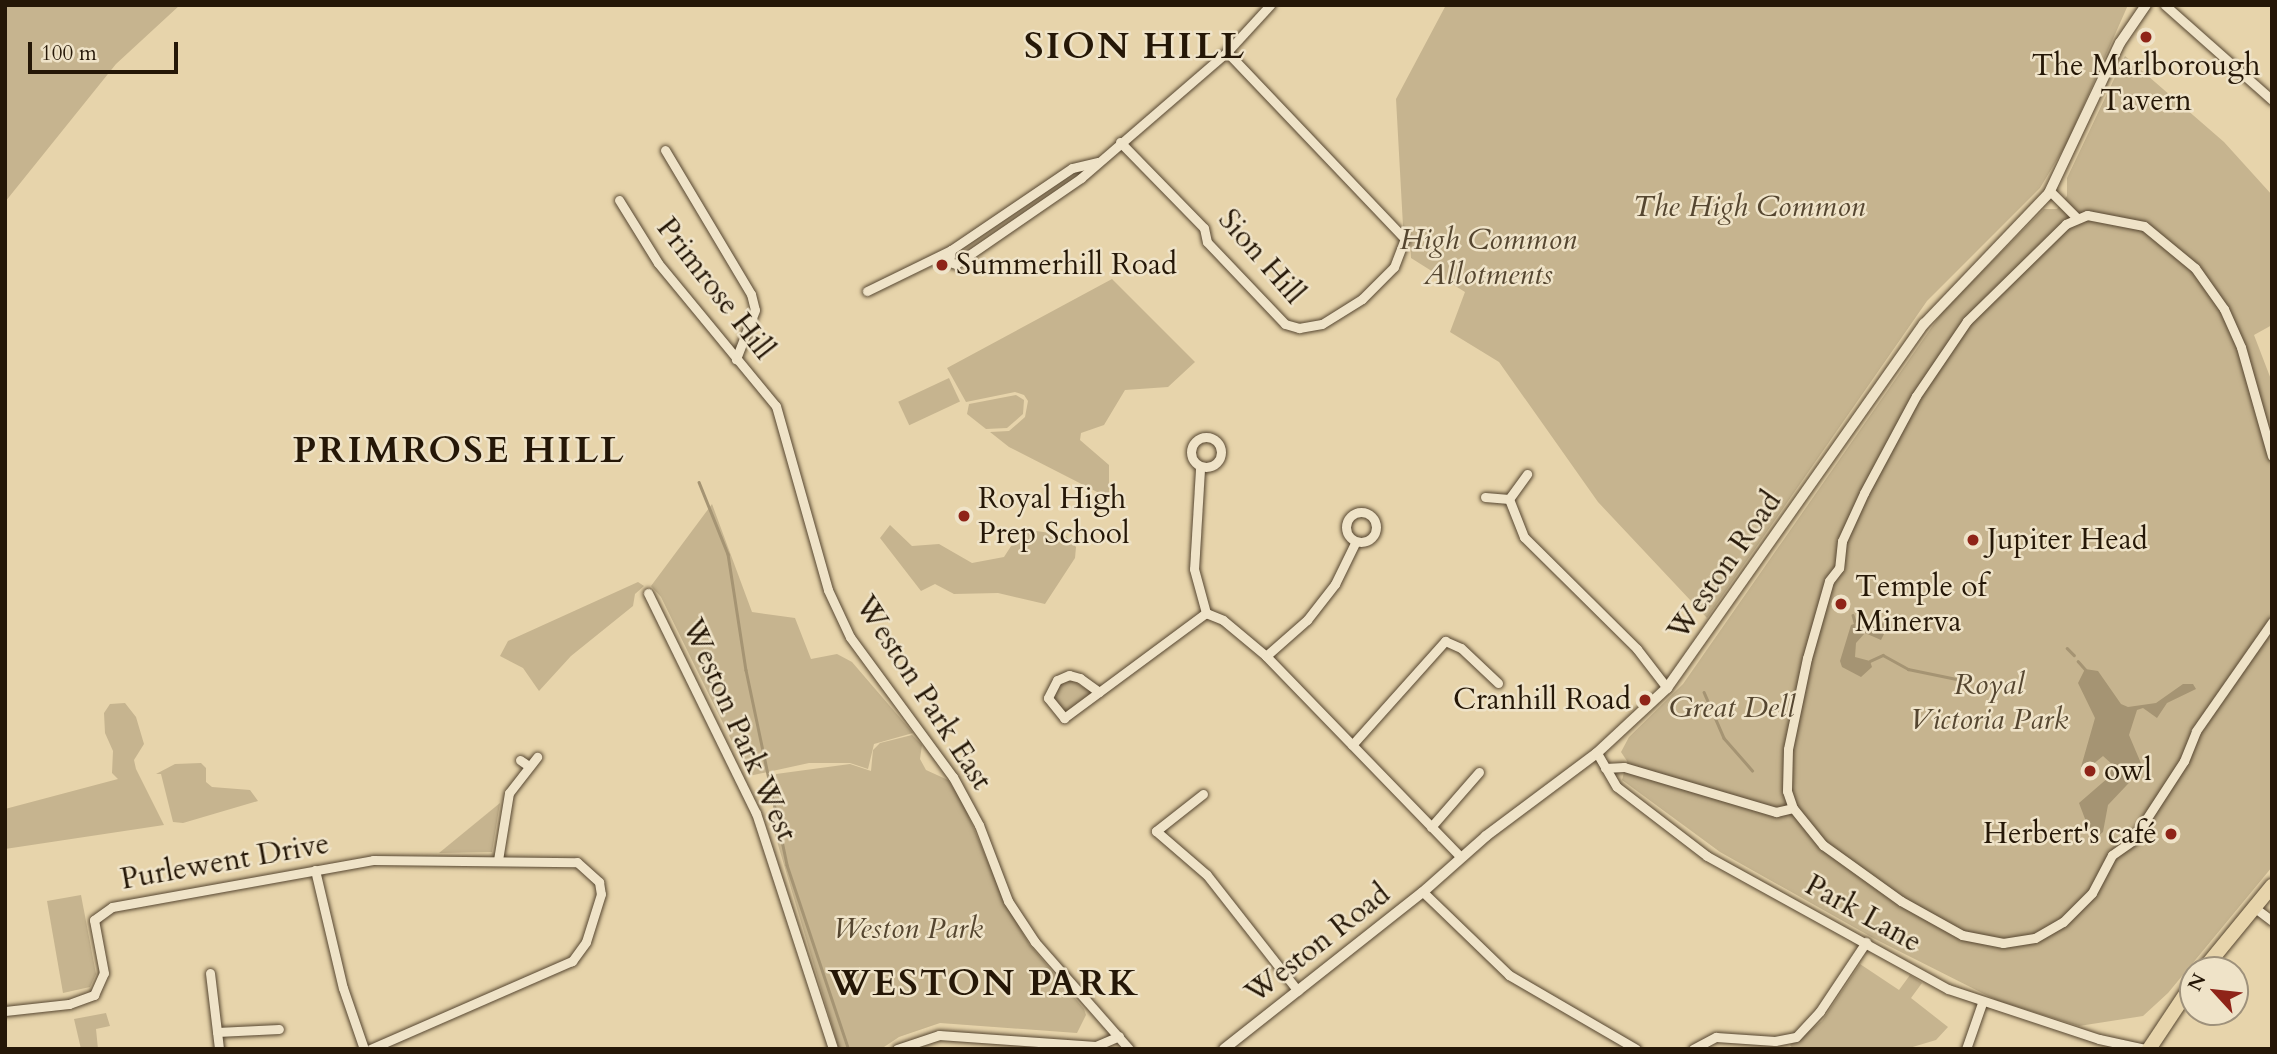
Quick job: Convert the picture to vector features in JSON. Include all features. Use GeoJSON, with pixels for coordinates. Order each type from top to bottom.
{"type":"FeatureCollection","features":[{"type":"Feature","properties":{"kind":"main road"},"geometry":{"type":"LineString","coordinates":[[2215,956],[2272,886]]}},
{"type":"Feature","properties":{"kind":"main road"},"geometry":{"type":"LineString","coordinates":[[2147,1049],[2179,1003]]}},
{"type":"Feature","properties":{"kind":"street"},"geometry":{"type":"LineString","coordinates":[[951,250],[949,262],[956,264],[1098,162],[1227,52],[1270,5]]}},
{"type":"Feature","properties":{"kind":"street","name":"Weston Road"},"geometry":{"type":"LineString","coordinates":[[1224,1049],[1423,892],[1461,857],[1597,754],[1667,688],[1924,324],[2050,191],[2120,43],[2146,5]]}},
{"type":"Feature","properties":{"kind":"street"},"geometry":{"type":"LineString","coordinates":[[2165,5],[2272,100]]}},
{"type":"Feature","properties":{"kind":"street","name":"Sion Hill"},"geometry":{"type":"LineString","coordinates":[[1120,142],[1203,228],[1207,242],[1285,324],[1298,328],[1322,324],[1362,299],[1394,267],[1405,239],[1227,52]]}},
{"type":"Feature","properties":{"kind":"street"},"geometry":{"type":"LineString","coordinates":[[665,150],[751,294],[755,310],[736,359]]}},
{"type":"Feature","properties":{"kind":"street"},"geometry":{"type":"LineString","coordinates":[[867,291],[951,250],[1072,168],[1098,162]]}},
{"type":"Feature","properties":{"kind":"street"},"geometry":{"type":"LineString","coordinates":[[2050,191],[2076,217]]}},
{"type":"Feature","properties":{"kind":"street","name":"Primrose Hill"},"geometry":{"type":"LineString","coordinates":[[619,200],[658,263],[776,406]]}},
{"type":"Feature","properties":{"kind":"street"},"geometry":{"type":"LineString","coordinates":[[2272,456],[2241,347],[2224,309],[2203,277],[2177,250],[2144,226],[2105,216],[2076,217],[2029,256],[1967,321],[1916,396],[1864,493],[1842,541],[1839,568],[1829,581],[1807,659],[1787,749],[1787,791],[1793,808],[1823,845],[1901,901],[1962,935],[2003,943],[2035,938],[2063,922],[2092,893],[2112,855],[2132,841],[2184,761],[2196,731],[2272,622]]}},
{"type":"Feature","properties":{"kind":"street","name":"Weston Park East"},"geometry":{"type":"LineString","coordinates":[[776,406],[820,566],[850,637],[953,777],[979,825],[1008,901],[1035,942],[1129,1049]]}},
{"type":"Feature","properties":{"kind":"street"},"geometry":{"type":"LineString","coordinates":[[1200,469],[1194,569],[1206,614]]}},
{"type":"Feature","properties":{"kind":"street"},"geometry":{"type":"LineString","coordinates":[[1509,499],[1527,474]]}},
{"type":"Feature","properties":{"kind":"street"},"geometry":{"type":"LineString","coordinates":[[1485,497],[1509,499]]}},
{"type":"Feature","properties":{"kind":"street"},"geometry":{"type":"LineString","coordinates":[[1509,499],[1524,537],[1637,649],[1667,688]]}},
{"type":"Feature","properties":{"kind":"street"},"geometry":{"type":"LineString","coordinates":[[1266,656],[1307,620],[1335,584],[1355,543]]}},
{"type":"Feature","properties":{"kind":"street","name":"Weston Park West"},"geometry":{"type":"LineString","coordinates":[[648,593],[756,813],[833,1049]]}},
{"type":"Feature","properties":{"kind":"street"},"geometry":{"type":"LineString","coordinates":[[1206,614],[1230,624],[1266,656],[1461,857]]}},
{"type":"Feature","properties":{"kind":"street"},"geometry":{"type":"LineString","coordinates":[[1099,692],[1080,678],[1069,675],[1057,680],[1048,698],[1064,718],[1206,614]]}},
{"type":"Feature","properties":{"kind":"street"},"geometry":{"type":"LineString","coordinates":[[1352,745],[1442,637],[1461,648],[1498,683]]}},
{"type":"Feature","properties":{"kind":"street","name":"Park Lane"},"geometry":{"type":"LineString","coordinates":[[1597,754],[1617,787],[1707,856],[1866,942],[1982,1003],[2097,1044],[2147,1049]]}},
{"type":"Feature","properties":{"kind":"street"},"geometry":{"type":"LineString","coordinates":[[498,859],[505,805],[537,757]]}},
{"type":"Feature","properties":{"kind":"street"},"geometry":{"type":"LineString","coordinates":[[520,760],[529,766]]}},
{"type":"Feature","properties":{"kind":"street"},"geometry":{"type":"LineString","coordinates":[[1605,768],[1623,767],[1776,812],[1793,808]]}},
{"type":"Feature","properties":{"kind":"street"},"geometry":{"type":"LineString","coordinates":[[1431,827],[1479,772]]}},
{"type":"Feature","properties":{"kind":"street"},"geometry":{"type":"LineString","coordinates":[[1203,794],[1156,831],[1207,875],[1298,991]]}},
{"type":"Feature","properties":{"kind":"street","name":"Purlewent Drive"},"geometry":{"type":"LineString","coordinates":[[5,1011],[69,1003],[94,995],[103,973],[92,931],[102,911],[373,860],[498,859],[577,862],[590,870],[599,881],[601,894],[581,953],[560,968],[371,1049]]}},
{"type":"Feature","properties":{"kind":"street"},"geometry":{"type":"LineString","coordinates":[[315,870],[343,988],[364,1049]]}},
{"type":"Feature","properties":{"kind":"street"},"geometry":{"type":"LineString","coordinates":[[1423,892],[1509,975],[1636,1049]]}},
{"type":"Feature","properties":{"kind":"street"},"geometry":{"type":"LineString","coordinates":[[2255,908],[2272,921]]}},
{"type":"Feature","properties":{"kind":"street"},"geometry":{"type":"LineString","coordinates":[[1693,1049],[1716,1037],[1775,1041],[1796,1037],[1821,1011],[1866,942]]}},
{"type":"Feature","properties":{"kind":"street"},"geometry":{"type":"LineString","coordinates":[[210,973],[219,1049]]}},
{"type":"Feature","properties":{"kind":"street"},"geometry":{"type":"LineString","coordinates":[[1966,1049],[1982,1003]]}},
{"type":"Feature","properties":{"kind":"street"},"geometry":{"type":"LineString","coordinates":[[217,1032],[278,1029]]}},
{"type":"Feature","properties":{"kind":"street"},"geometry":{"type":"LineString","coordinates":[[897,1049],[939,1035],[1096,1046],[1119,1036]]}},
{"type":"Feature","properties":{"kind":"green space"},"geometry":{"type":"Polygon","coordinates":[[[5,5],[180,5],[116,64],[5,202],[5,5]]]}},
{"type":"Feature","properties":{"kind":"green space","name":"The High Common"},"geometry":{"type":"Polygon","coordinates":[[[1446,5],[2128,5],[2067,143],[2040,188],[1927,301],[1707,618],[1598,502],[1499,362],[1450,332],[1465,292],[1411,258],[1410,232],[1403,226],[1396,99],[1446,5]]]}},
{"type":"Feature","properties":{"kind":"green space","name":"Royal Victoria Park"},"geometry":{"type":"Polygon","coordinates":[[[2125,56],[2224,142],[2272,195],[2272,325],[2254,335],[2272,382],[2272,867],[2199,956],[2179,956],[2179,980],[2143,1016],[2079,1026],[1998,1001],[1875,939],[1720,852],[1622,780],[1627,761],[1621,752],[1629,737],[1683,684],[1943,311],[2044,209],[2057,209],[2067,196],[2067,178],[2125,56]]]}},
{"type":"Feature","properties":{"kind":"green space"},"geometry":{"type":"Polygon","coordinates":[[[1112,279],[1195,362],[1168,387],[1125,390],[1104,425],[1081,433],[1080,440],[1109,465],[1109,495],[1105,496],[1009,447],[990,432],[1009,431],[1025,417],[1028,401],[1024,395],[1015,392],[966,402],[947,368],[1112,279]]]}},
{"type":"Feature","properties":{"kind":"green space"},"geometry":{"type":"Polygon","coordinates":[[[949,378],[960,402],[909,425],[898,402],[949,378]]]}},
{"type":"Feature","properties":{"kind":"green space"},"geometry":{"type":"Polygon","coordinates":[[[1016,395],[1024,400],[1023,414],[1007,428],[986,429],[967,414],[969,404],[1016,395]]]}},
{"type":"Feature","properties":{"kind":"green space"},"geometry":{"type":"Polygon","coordinates":[[[712,504],[752,612],[795,618],[811,659],[837,654],[852,662],[913,733],[874,744],[868,769],[850,763],[809,763],[749,776],[661,597],[651,586],[712,504]]]}},
{"type":"Feature","properties":{"kind":"green space"},"geometry":{"type":"Polygon","coordinates":[[[890,525],[912,546],[939,544],[972,563],[1004,557],[1022,529],[1065,535],[1076,547],[1075,558],[1045,604],[998,593],[954,594],[935,584],[921,591],[880,538],[890,525]]]}},
{"type":"Feature","properties":{"kind":"green space"},"geometry":{"type":"Polygon","coordinates":[[[638,582],[644,586],[635,594],[633,606],[571,656],[539,691],[523,668],[500,656],[508,641],[638,582]]]}},
{"type":"Feature","properties":{"kind":"green space"},"geometry":{"type":"Polygon","coordinates":[[[1069,679],[1092,692],[1064,713],[1053,698],[1060,683],[1069,679]]]}},
{"type":"Feature","properties":{"kind":"green space"},"geometry":{"type":"Polygon","coordinates":[[[125,703],[136,717],[144,744],[134,760],[136,769],[164,825],[5,849],[5,809],[118,779],[112,773],[113,751],[105,733],[104,713],[110,704],[125,703]]]}},
{"type":"Feature","properties":{"kind":"green space","name":"Weston Park"},"geometry":{"type":"Polygon","coordinates":[[[912,735],[922,745],[920,759],[926,770],[948,780],[963,803],[1004,900],[1029,944],[1084,1009],[1086,1015],[1077,1033],[940,1023],[899,1037],[881,1049],[839,1049],[773,828],[776,774],[850,764],[871,771],[873,750],[880,743],[912,735]]]}},
{"type":"Feature","properties":{"kind":"green space"},"geometry":{"type":"Polygon","coordinates":[[[201,763],[206,768],[206,782],[212,787],[250,790],[258,801],[183,823],[173,822],[161,774],[156,774],[175,764],[201,763]]]}},
{"type":"Feature","properties":{"kind":"green space"},"geometry":{"type":"Polygon","coordinates":[[[500,803],[492,852],[439,853],[500,803]]]}},
{"type":"Feature","properties":{"kind":"green space"},"geometry":{"type":"Polygon","coordinates":[[[81,895],[96,974],[90,987],[63,993],[47,901],[81,895]]]}},
{"type":"Feature","properties":{"kind":"green space"},"geometry":{"type":"Polygon","coordinates":[[[1860,964],[1899,990],[1910,975],[1922,983],[1911,998],[1948,1027],[1936,1040],[1906,1049],[1793,1049],[1790,1045],[1822,1021],[1860,964]]]}},
{"type":"Feature","properties":{"kind":"green space"},"geometry":{"type":"Polygon","coordinates":[[[106,1013],[110,1026],[96,1029],[98,1049],[81,1049],[74,1019],[106,1013]]]}},
{"type":"Feature","properties":{"kind":"shaded area"},"geometry":{"type":"Polygon","coordinates":[[[1863,621],[1889,624],[1881,640],[1865,633],[1856,643],[1855,657],[1870,661],[1872,667],[1861,677],[1842,667],[1840,661],[1851,625],[1863,621]]]}},
{"type":"Feature","properties":{"kind":"shaded area"},"geometry":{"type":"Polygon","coordinates":[[[2085,669],[2098,671],[2121,704],[2128,707],[2156,703],[2183,684],[2193,684],[2196,689],[2167,703],[2157,718],[2143,708],[2137,710],[2129,735],[2143,768],[2108,805],[2103,832],[2093,840],[2079,803],[2109,777],[2113,765],[2103,756],[2086,770],[2081,767],[2095,718],[2078,683],[2085,669]]]}},
{"type":"Feature","properties":{"kind":"waterway"},"geometry":{"type":"LineString","coordinates":[[699,482],[728,554],[746,670],[787,865],[848,1047]]}},
{"type":"Feature","properties":{"kind":"waterway"},"geometry":{"type":"LineString","coordinates":[[1853,615],[1855,622]]}},
{"type":"Feature","properties":{"kind":"waterway"},"geometry":{"type":"LineString","coordinates":[[2067,648],[2074,655]]}},
{"type":"Feature","properties":{"kind":"waterway"},"geometry":{"type":"LineString","coordinates":[[1870,661],[1883,655],[1908,669],[1971,682]]}},
{"type":"Feature","properties":{"kind":"waterway"},"geometry":{"type":"LineString","coordinates":[[2078,661],[2085,669]]}},
{"type":"Feature","properties":{"kind":"waterway"},"geometry":{"type":"LineString","coordinates":[[1704,692],[1724,738],[1752,770]]}},
{"type":"Feature","properties":{"kind":"place","name":"The Marlborough Tavern"},"geometry":{"type":"Point","coordinates":[2146,37]}},
{"type":"Feature","properties":{"kind":"place","name":"Summerhill Road"},"geometry":{"type":"Point","coordinates":[942,265]}},
{"type":"Feature","properties":{"kind":"place","name":"Royal High Prep School"},"geometry":{"type":"Point","coordinates":[964,516]}},
{"type":"Feature","properties":{"kind":"place","name":"Jupiter Head"},"geometry":{"type":"Point","coordinates":[1973,540]}},
{"type":"Feature","properties":{"kind":"place","name":"Temple of Minerva"},"geometry":{"type":"Point","coordinates":[1841,604]}},
{"type":"Feature","properties":{"kind":"place","name":"Cranhill Road"},"geometry":{"type":"Point","coordinates":[1645,700]}},
{"type":"Feature","properties":{"kind":"place","name":"owl"},"geometry":{"type":"Point","coordinates":[2090,771]}},
{"type":"Feature","properties":{"kind":"place","name":"Herbert's café"},"geometry":{"type":"Point","coordinates":[2171,834]}},
{"type":"Feature","properties":{"kind":"district","name":"SION HILL"},"geometry":{"type":"Point","coordinates":[1135,46]}},
{"type":"Feature","properties":{"kind":"district","name":"PRIMROSE HILL"},"geometry":{"type":"Point","coordinates":[459,450]}},
{"type":"Feature","properties":{"kind":"district","name":"WESTON PARK"},"geometry":{"type":"Point","coordinates":[984,983]}},
{"type":"Feature","properties":{"kind":"park label","name":"High Common Allotments"},"geometry":{"type":"Point","coordinates":[1488,257]}},
{"type":"Feature","properties":{"kind":"park label","name":"Great Dell"},"geometry":{"type":"Point","coordinates":[1732,708]}}]}
